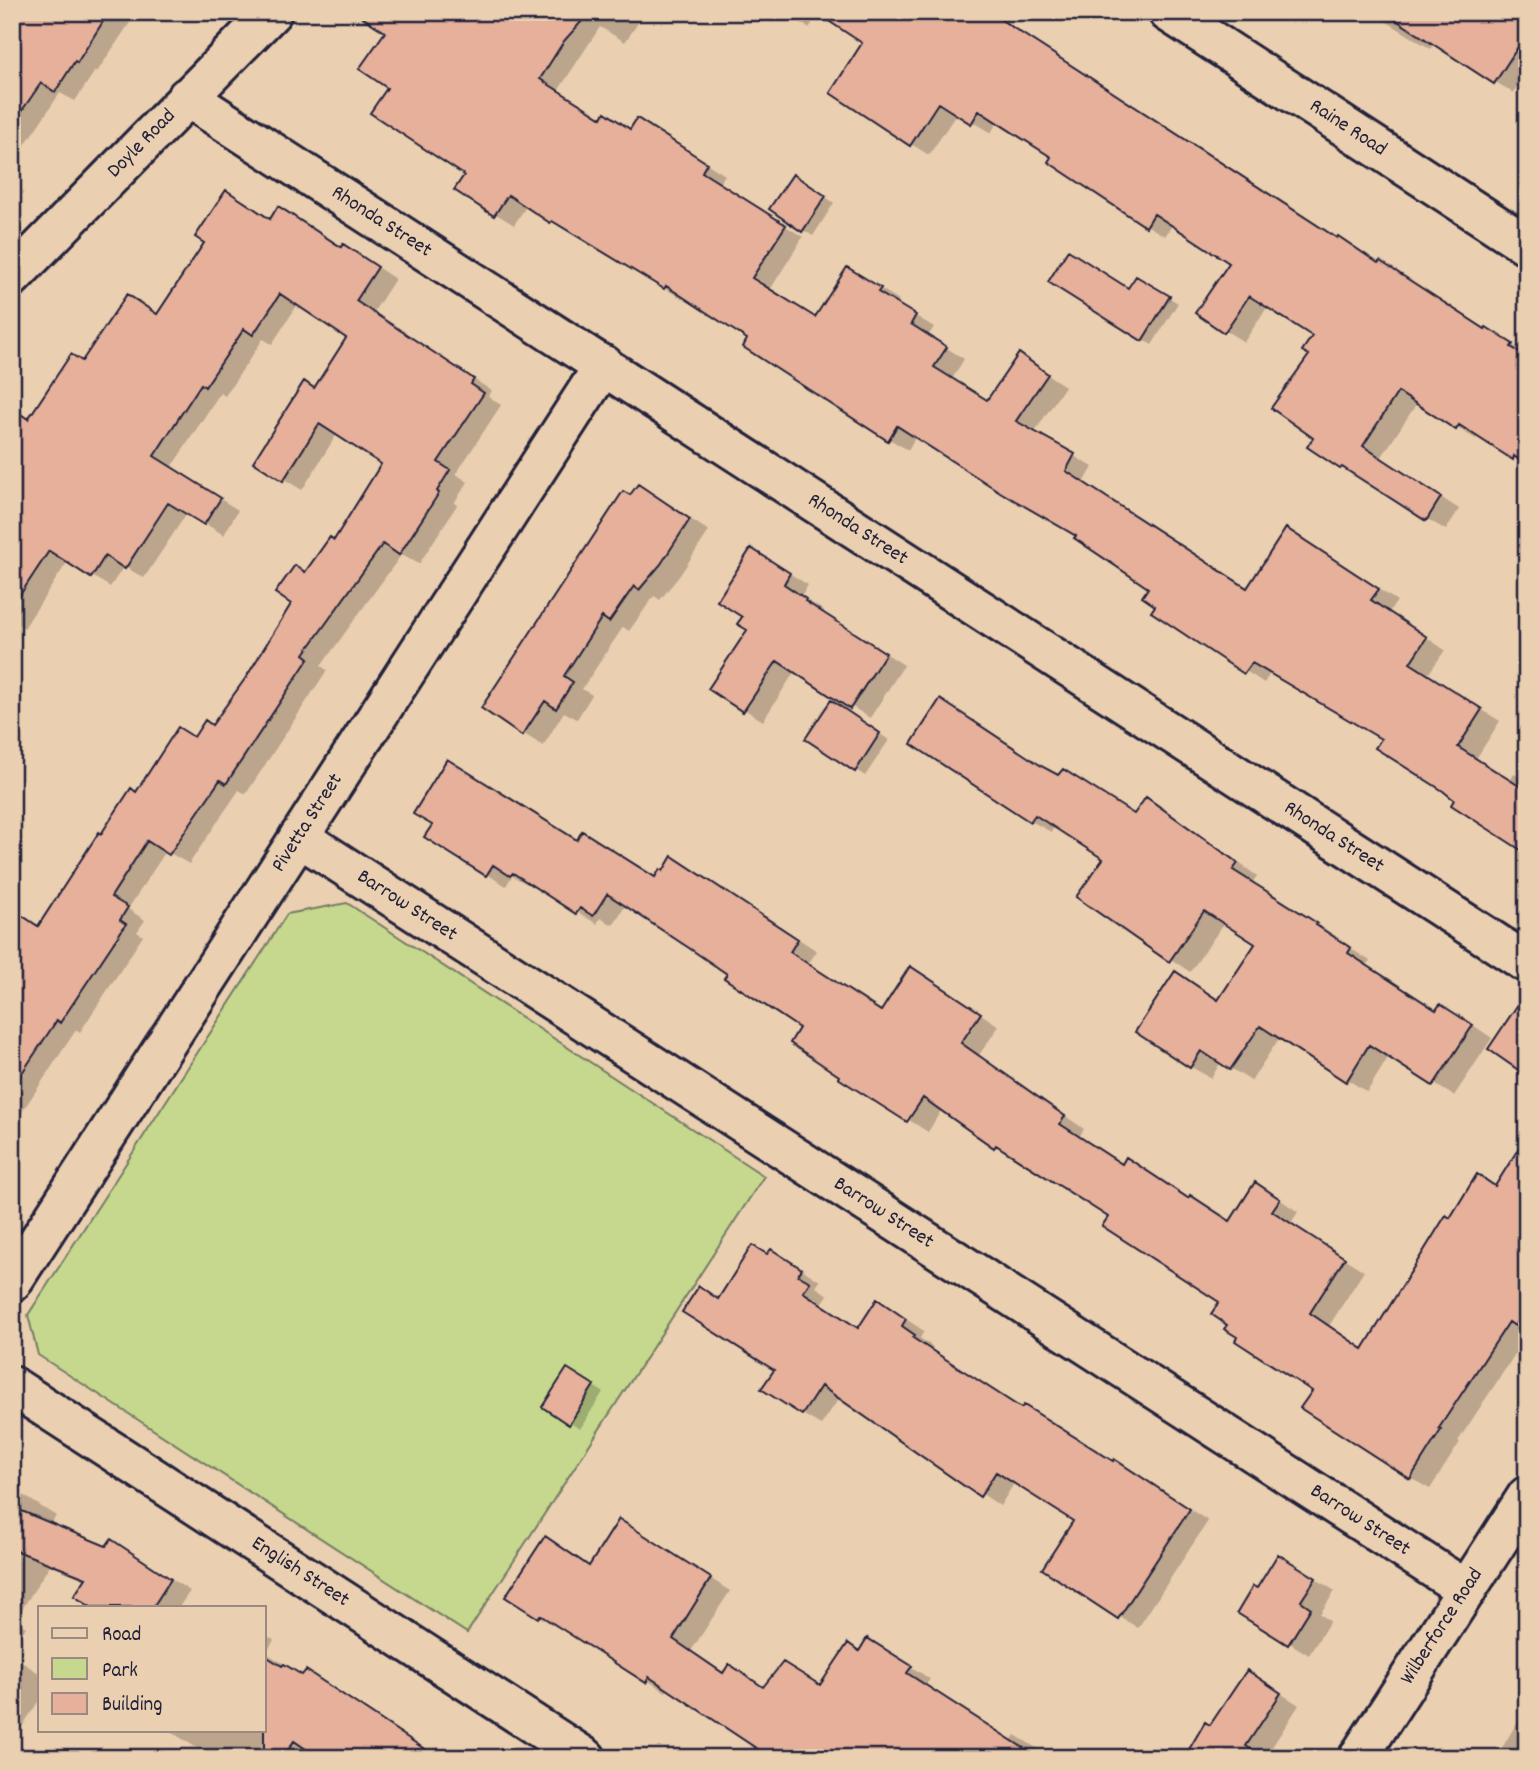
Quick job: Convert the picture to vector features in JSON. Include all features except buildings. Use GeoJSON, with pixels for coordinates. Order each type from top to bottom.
{"type":"FeatureCollection","features":[{"type":"Feature","properties":{"kind":"street","name":"Doyle Road"},"geometry":{"type":"LineString","coordinates":[[12,277],[272,12]]}},
{"type":"Feature","properties":{"kind":"street","name":"Raine Road"},"geometry":{"type":"LineString","coordinates":[[1168,12],[1527,245]]}},
{"type":"Feature","properties":{"kind":"street","name":"Rhonda Street"},"geometry":{"type":"LineString","coordinates":[[187,97],[1527,963]]}},
{"type":"Feature","properties":{"kind":"street","name":"Pivetta Street"},"geometry":{"type":"LineString","coordinates":[[12,1282],[604,365]]}},
{"type":"Feature","properties":{"kind":"street","name":"Barrow Street"},"geometry":{"type":"LineString","coordinates":[[299,837],[1466,1590]]}},
{"type":"Feature","properties":{"kind":"street","name":"English Street"},"geometry":{"type":"LineString","coordinates":[[12,1386],[586,1758]]}},
{"type":"Feature","properties":{"kind":"street","name":"Wilberforce Road"},"geometry":{"type":"LineString","coordinates":[[1357,1758],[1527,1496]]}},
{"type":"Feature","properties":{"kind":"green space"},"geometry":{"type":"Polygon","coordinates":[[[347,903],[764,1176],[467,1633],[38,1355],[28,1315],[287,914],[347,903]]]}}]}
